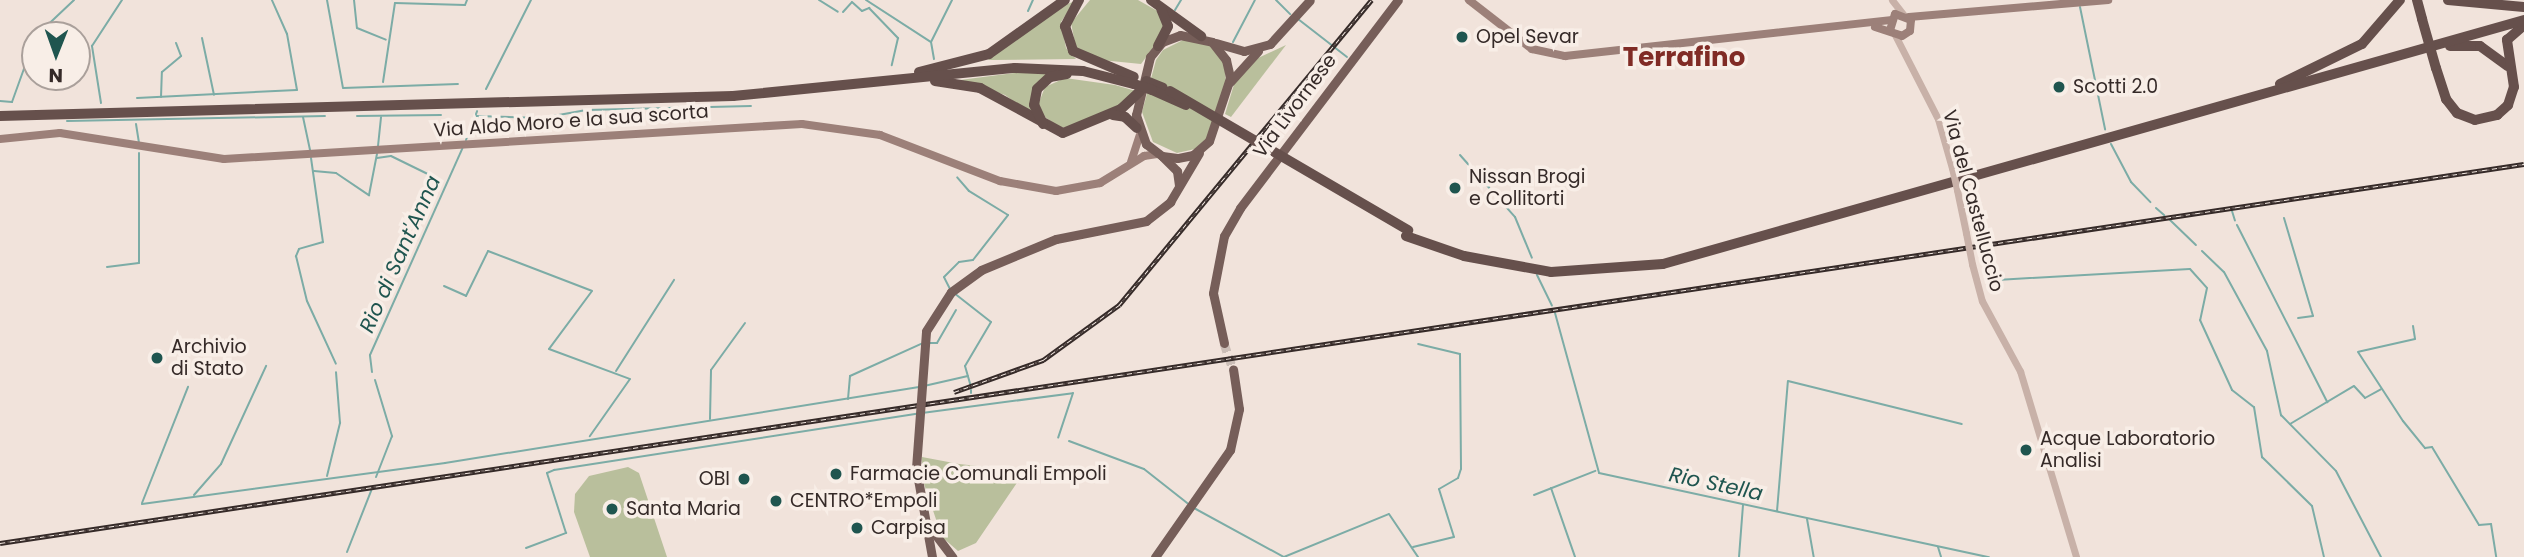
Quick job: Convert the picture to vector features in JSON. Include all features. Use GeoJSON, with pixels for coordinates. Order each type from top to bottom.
{"type":"FeatureCollection","features":[{"type":"Feature","properties":{"kind":"highway"},"geometry":{"type":"LineString","coordinates":[[919,72],[989,54],[1065,0]]}},
{"type":"Feature","properties":{"kind":"highway"},"geometry":{"type":"LineString","coordinates":[[1079,0],[1066,23],[1071,48],[1086,60],[1200,113],[1407,233],[1464,256],[1538,270],[1662,264],[2524,23]]}},
{"type":"Feature","properties":{"kind":"highway"},"geometry":{"type":"LineString","coordinates":[[2280,84],[2362,44],[2400,0]]}},
{"type":"Feature","properties":{"kind":"highway"},"geometry":{"type":"LineString","coordinates":[[2417,0],[2448,104],[2475,120],[2497,115],[2508,105],[2514,87],[2507,40],[2524,23]]}},
{"type":"Feature","properties":{"kind":"highway"},"geometry":{"type":"LineString","coordinates":[[2448,0],[2524,7]]}},
{"type":"Feature","properties":{"kind":"highway"},"geometry":{"type":"LineString","coordinates":[[1154,2],[1204,38]]}},
{"type":"Feature","properties":{"kind":"highway"},"geometry":{"type":"LineString","coordinates":[[1154,2],[1168,22],[1158,46]]}},
{"type":"Feature","properties":{"kind":"highway"},"geometry":{"type":"LineString","coordinates":[[0,116],[572,98],[747,89],[1022,62],[1134,82],[1146,81],[1170,91],[1407,233],[1522,262],[1584,267],[1644,261],[2524,15]]}},
{"type":"Feature","properties":{"kind":"highway"},"geometry":{"type":"LineString","coordinates":[[2342,72],[2468,45],[2496,53],[2511,69]]}},
{"type":"Feature","properties":{"kind":"highway"},"geometry":{"type":"LineString","coordinates":[[610,96],[766,95],[1016,68],[1110,77],[1134,82]]}},
{"type":"Feature","properties":{"kind":"highway"},"geometry":{"type":"LineString","coordinates":[[1046,127],[1034,105],[1045,80],[1062,74],[1110,77]]}},
{"type":"Feature","properties":{"kind":"highway"},"geometry":{"type":"LineString","coordinates":[[896,81],[980,88],[1046,127],[1066,133],[1128,105],[1134,82]]}},
{"type":"Feature","properties":{"kind":"highway"},"geometry":{"type":"LineString","coordinates":[[0,110],[572,98]]}},
{"type":"Feature","properties":{"kind":"highway"},"geometry":{"type":"LineString","coordinates":[[1105,116],[1122,115],[1139,132]]}},
{"type":"Feature","properties":{"kind":"main road"},"geometry":{"type":"LineString","coordinates":[[932,557],[916,468],[919,368],[926,331],[951,292],[981,270],[1056,239],[1143,223],[1163,209],[1213,133],[1229,83],[1240,64],[1298,16],[1310,0]]}},
{"type":"Feature","properties":{"kind":"main road","name":"Via Livornese"},"geometry":{"type":"LineString","coordinates":[[1224,343],[1213,293],[1224,236],[1240,208],[1398,0]]}},
{"type":"Feature","properties":{"kind":"main road"},"geometry":{"type":"LineString","coordinates":[[1469,0],[1532,49],[1565,56],[1865,25],[1892,25],[1910,29],[1933,18]]}},
{"type":"Feature","properties":{"kind":"main road"},"geometry":{"type":"LineString","coordinates":[[1892,25],[1906,15],[1933,18],[2108,0]]}},
{"type":"Feature","properties":{"kind":"main road"},"geometry":{"type":"LineString","coordinates":[[1906,15],[1910,29]]}},
{"type":"Feature","properties":{"kind":"main road"},"geometry":{"type":"LineString","coordinates":[[1129,164],[1139,132],[1134,82],[1158,46],[1180,35],[1204,38],[1235,50],[1262,48]]}},
{"type":"Feature","properties":{"kind":"main road"},"geometry":{"type":"LineString","coordinates":[[1204,38],[1226,60],[1229,83]]}},
{"type":"Feature","properties":{"kind":"main road","name":"Via Aldo Moro e la sua scorta"},"geometry":{"type":"LineString","coordinates":[[0,139],[60,133],[224,159],[802,124],[880,135],[1033,189],[1084,187],[1129,164],[1160,155]]}},
{"type":"Feature","properties":{"kind":"main road"},"geometry":{"type":"LineString","coordinates":[[1139,132],[1177,171],[1178,188]]}},
{"type":"Feature","properties":{"kind":"main road"},"geometry":{"type":"LineString","coordinates":[[1160,155],[1182,158],[1202,149]]}},
{"type":"Feature","properties":{"kind":"main road"},"geometry":{"type":"LineString","coordinates":[[1155,557],[1193,507],[1234,438],[1239,404],[1233,369]]}},
{"type":"Feature","properties":{"kind":"main road"},"geometry":{"type":"LineString","coordinates":[[926,516],[951,557]]}},
{"type":"Feature","properties":{"kind":"main road"},"geometry":{"type":"LineString","coordinates":[[941,557],[951,557]]}},
{"type":"Feature","properties":{"kind":"street"},"geometry":{"type":"LineString","coordinates":[[1891,0],[1906,15]]}},
{"type":"Feature","properties":{"kind":"street"},"geometry":{"type":"LineString","coordinates":[[1891,0],[1892,25]]}},
{"type":"Feature","properties":{"kind":"street","name":"Via del Castelluccio"},"geometry":{"type":"LineString","coordinates":[[1892,25],[1938,119],[1982,301],[2020,371],[2076,557]]}},
{"type":"Feature","properties":{"kind":"street"},"geometry":{"type":"LineString","coordinates":[[1905,51],[1910,29]]}},
{"type":"Feature","properties":{"kind":"green space"},"geometry":{"type":"Polygon","coordinates":[[[1090,0],[1138,0],[1161,13],[1166,24],[1161,37],[1141,64],[1091,59],[1076,48],[1071,23],[1090,0]]]}},
{"type":"Feature","properties":{"kind":"green space"},"geometry":{"type":"Polygon","coordinates":[[[1075,1],[1061,22],[1066,48],[1076,59],[988,60],[1050,11],[1075,1]]]}},
{"type":"Feature","properties":{"kind":"green space"},"geometry":{"type":"Polygon","coordinates":[[[1185,39],[1211,46],[1224,62],[1226,81],[1207,138],[1195,149],[1177,153],[1153,142],[1142,112],[1156,60],[1163,50],[1185,39]]]}},
{"type":"Feature","properties":{"kind":"green space"},"geometry":{"type":"Polygon","coordinates":[[[1286,45],[1231,117],[1225,114],[1236,78],[1258,58],[1286,45]]]}},
{"type":"Feature","properties":{"kind":"green space"},"geometry":{"type":"Polygon","coordinates":[[[1014,73],[1051,73],[1033,88],[1034,116],[1005,95],[960,80],[1014,73]]]}},
{"type":"Feature","properties":{"kind":"green space"},"geometry":{"type":"Polygon","coordinates":[[[1065,78],[1115,85],[1136,91],[1131,100],[1069,128],[1059,127],[1042,115],[1038,105],[1045,87],[1065,78]]]}},
{"type":"Feature","properties":{"kind":"green space"},"geometry":{"type":"Polygon","coordinates":[[[922,457],[1025,471],[976,543],[958,551],[942,537],[922,478],[922,457]]]}},
{"type":"Feature","properties":{"kind":"green space","name":"Santa Maria"},"geometry":{"type":"Polygon","coordinates":[[[628,467],[639,473],[667,557],[590,557],[574,512],[575,494],[589,476],[628,467]]]}},
{"type":"Feature","properties":{"kind":"waterway"},"geometry":{"type":"LineString","coordinates":[[52,21],[74,0]]}},
{"type":"Feature","properties":{"kind":"waterway"},"geometry":{"type":"LineString","coordinates":[[101,103],[92,46],[122,0]]}},
{"type":"Feature","properties":{"kind":"waterway"},"geometry":{"type":"LineString","coordinates":[[137,98],[297,90],[287,34],[272,0]]}},
{"type":"Feature","properties":{"kind":"waterway"},"geometry":{"type":"LineString","coordinates":[[327,0],[343,88],[458,84]]}},
{"type":"Feature","properties":{"kind":"waterway"},"geometry":{"type":"LineString","coordinates":[[354,0],[357,28],[386,40]]}},
{"type":"Feature","properties":{"kind":"waterway"},"geometry":{"type":"LineString","coordinates":[[383,82],[395,3],[465,5],[467,0]]}},
{"type":"Feature","properties":{"kind":"waterway","name":"Rio di Sant'Anna"},"geometry":{"type":"LineString","coordinates":[[486,89],[531,0]]}},
{"type":"Feature","properties":{"kind":"waterway"},"geometry":{"type":"LineString","coordinates":[[819,0],[838,12]]}},
{"type":"Feature","properties":{"kind":"waterway"},"geometry":{"type":"LineString","coordinates":[[866,0],[931,42]]}},
{"type":"Feature","properties":{"kind":"waterway"},"geometry":{"type":"LineString","coordinates":[[934,59],[931,42],[952,0]]}},
{"type":"Feature","properties":{"kind":"waterway"},"geometry":{"type":"LineString","coordinates":[[1028,11],[1033,0]]}},
{"type":"Feature","properties":{"kind":"waterway"},"geometry":{"type":"LineString","coordinates":[[1175,10],[1181,0]]}},
{"type":"Feature","properties":{"kind":"waterway"},"geometry":{"type":"LineString","coordinates":[[1233,42],[1255,0]]}},
{"type":"Feature","properties":{"kind":"waterway","name":"Rio Stella"},"geometry":{"type":"LineString","coordinates":[[1276,0],[1290,14]]}},
{"type":"Feature","properties":{"kind":"waterway"},"geometry":{"type":"LineString","coordinates":[[843,12],[852,2],[862,11],[869,8],[898,38],[892,65]]}},
{"type":"Feature","properties":{"kind":"waterway"},"geometry":{"type":"LineString","coordinates":[[2080,7],[2105,129]]}},
{"type":"Feature","properties":{"kind":"waterway","name":"Rio Stella"},"geometry":{"type":"LineString","coordinates":[[1298,19],[1347,57]]}},
{"type":"Feature","properties":{"kind":"waterway"},"geometry":{"type":"LineString","coordinates":[[202,38],[214,95]]}},
{"type":"Feature","properties":{"kind":"waterway"},"geometry":{"type":"LineString","coordinates":[[161,97],[162,72],[181,56],[176,43]]}},
{"type":"Feature","properties":{"kind":"waterway"},"geometry":{"type":"LineString","coordinates":[[0,101],[12,102],[21,77]]}},
{"type":"Feature","properties":{"kind":"waterway"},"geometry":{"type":"LineString","coordinates":[[476,116],[542,118],[586,110],[751,106]]}},
{"type":"Feature","properties":{"kind":"waterway","name":"Rio di Sant'Anna"},"geometry":{"type":"LineString","coordinates":[[466,140],[477,111]]}},
{"type":"Feature","properties":{"kind":"waterway"},"geometry":{"type":"LineString","coordinates":[[357,116],[441,115]]}},
{"type":"Feature","properties":{"kind":"waterway"},"geometry":{"type":"LineString","coordinates":[[67,121],[325,116]]}},
{"type":"Feature","properties":{"kind":"waterway"},"geometry":{"type":"LineString","coordinates":[[303,117],[310,150]]}},
{"type":"Feature","properties":{"kind":"waterway"},"geometry":{"type":"LineString","coordinates":[[378,146],[381,117]]}},
{"type":"Feature","properties":{"kind":"waterway"},"geometry":{"type":"LineString","coordinates":[[136,124],[139,143]]}},
{"type":"Feature","properties":{"kind":"waterway"},"geometry":{"type":"LineString","coordinates":[[2111,144],[2131,182],[2150,202]]}},
{"type":"Feature","properties":{"kind":"waterway","name":"Rio di Sant'Anna"},"geometry":{"type":"LineString","coordinates":[[372,372],[370,355],[462,149]]}},
{"type":"Feature","properties":{"kind":"waterway"},"geometry":{"type":"LineString","coordinates":[[107,267],[139,263],[139,153]]}},
{"type":"Feature","properties":{"kind":"waterway"},"geometry":{"type":"LineString","coordinates":[[314,171],[336,173],[369,195],[377,154]]}},
{"type":"Feature","properties":{"kind":"waterway","name":"Rio Stella"},"geometry":{"type":"LineString","coordinates":[[1460,155],[1515,217],[1532,258]]}},
{"type":"Feature","properties":{"kind":"waterway"},"geometry":{"type":"LineString","coordinates":[[377,158],[391,156],[436,178]]}},
{"type":"Feature","properties":{"kind":"waterway"},"geometry":{"type":"LineString","coordinates":[[311,158],[323,242],[299,249],[296,256],[307,301],[336,364]]}},
{"type":"Feature","properties":{"kind":"waterway"},"geometry":{"type":"LineString","coordinates":[[950,289],[944,277],[959,262],[973,260],[1008,215],[969,191],[957,177]]}},
{"type":"Feature","properties":{"kind":"waterway"},"geometry":{"type":"LineString","coordinates":[[2156,208],[2164,215]]}},
{"type":"Feature","properties":{"kind":"waterway"},"geometry":{"type":"LineString","coordinates":[[2232,211],[2235,221]]}},
{"type":"Feature","properties":{"kind":"waterway"},"geometry":{"type":"LineString","coordinates":[[2284,218],[2313,316],[2298,318]]}},
{"type":"Feature","properties":{"kind":"waterway"},"geometry":{"type":"LineString","coordinates":[[2170,220],[2196,245]]}},
{"type":"Feature","properties":{"kind":"waterway"},"geometry":{"type":"LineString","coordinates":[[2237,225],[2327,402]]}},
{"type":"Feature","properties":{"kind":"waterway"},"geometry":{"type":"LineString","coordinates":[[444,286],[466,296],[488,251],[592,291],[549,349],[630,379],[590,436]]}},
{"type":"Feature","properties":{"kind":"waterway"},"geometry":{"type":"LineString","coordinates":[[2202,251],[2224,272],[2267,351],[2281,415],[2336,471],[2381,557]]}},
{"type":"Feature","properties":{"kind":"waterway"},"geometry":{"type":"LineString","coordinates":[[1997,280],[2190,269],[2207,288],[2200,320],[2232,390],[2254,407],[2262,457],[2312,506],[2324,557]]}},
{"type":"Feature","properties":{"kind":"waterway","name":"Rio Stella"},"geometry":{"type":"LineString","coordinates":[[1537,275],[1552,306]]}},
{"type":"Feature","properties":{"kind":"waterway"},"geometry":{"type":"LineString","coordinates":[[616,371],[674,280]]}},
{"type":"Feature","properties":{"kind":"waterway"},"geometry":{"type":"LineString","coordinates":[[954,293],[991,322],[965,366],[970,384]]}},
{"type":"Feature","properties":{"kind":"waterway"},"geometry":{"type":"LineString","coordinates":[[930,343],[937,343],[956,310]]}},
{"type":"Feature","properties":{"kind":"waterway","name":"Rio Stella"},"geometry":{"type":"LineString","coordinates":[[1555,313],[1599,473],[1989,557]]}},
{"type":"Feature","properties":{"kind":"waterway"},"geometry":{"type":"LineString","coordinates":[[710,419],[711,370],[745,323]]}},
{"type":"Feature","properties":{"kind":"waterway"},"geometry":{"type":"LineString","coordinates":[[2413,326],[2415,339],[2358,352],[2403,421],[2425,448],[2432,447],[2479,525],[2491,524],[2496,557]]}},
{"type":"Feature","properties":{"kind":"waterway"},"geometry":{"type":"LineString","coordinates":[[848,399],[850,376],[921,344]]}},
{"type":"Feature","properties":{"kind":"waterway"},"geometry":{"type":"LineString","coordinates":[[1413,547],[1454,537],[1439,489],[1458,478],[1461,469],[1460,354],[1418,344]]}},
{"type":"Feature","properties":{"kind":"waterway"},"geometry":{"type":"LineString","coordinates":[[194,495],[221,464],[266,366]]}},
{"type":"Feature","properties":{"kind":"waterway"},"geometry":{"type":"LineString","coordinates":[[327,476],[340,423],[336,372]]}},
{"type":"Feature","properties":{"kind":"waterway"},"geometry":{"type":"LineString","coordinates":[[924,386],[968,376]]}},
{"type":"Feature","properties":{"kind":"waterway","name":"Rio di Sant'Anna"},"geometry":{"type":"LineString","coordinates":[[375,380],[392,436],[376,477]]}},
{"type":"Feature","properties":{"kind":"waterway"},"geometry":{"type":"LineString","coordinates":[[1777,511],[1788,381],[1962,424]]}},
{"type":"Feature","properties":{"kind":"waterway"},"geometry":{"type":"LineString","coordinates":[[2290,424],[2354,386],[2365,398],[2381,389]]}},
{"type":"Feature","properties":{"kind":"waterway"},"geometry":{"type":"LineString","coordinates":[[142,503],[188,387]]}},
{"type":"Feature","properties":{"kind":"waterway"},"geometry":{"type":"LineString","coordinates":[[142,504],[445,463],[919,387]]}},
{"type":"Feature","properties":{"kind":"waterway"},"geometry":{"type":"LineString","coordinates":[[922,413],[1073,393],[1058,438]]}},
{"type":"Feature","properties":{"kind":"waterway"},"geometry":{"type":"LineString","coordinates":[[526,548],[566,533],[547,473],[554,470],[917,414]]}},
{"type":"Feature","properties":{"kind":"waterway"},"geometry":{"type":"LineString","coordinates":[[1069,441],[1144,469],[1187,503]]}},
{"type":"Feature","properties":{"kind":"waterway"},"geometry":{"type":"LineString","coordinates":[[1534,495],[1595,471]]}},
{"type":"Feature","properties":{"kind":"waterway"},"geometry":{"type":"LineString","coordinates":[[1551,488],[1575,557]]}},
{"type":"Feature","properties":{"kind":"waterway","name":"Rio di Sant'Anna"},"geometry":{"type":"LineString","coordinates":[[347,552],[371,491]]}},
{"type":"Feature","properties":{"kind":"waterway"},"geometry":{"type":"LineString","coordinates":[[1739,557],[1743,505]]}},
{"type":"Feature","properties":{"kind":"waterway"},"geometry":{"type":"LineString","coordinates":[[1194,508],[1284,557],[1389,514],[1418,557]]}},
{"type":"Feature","properties":{"kind":"waterway"},"geometry":{"type":"LineString","coordinates":[[1807,519],[1814,557]]}},
{"type":"Feature","properties":{"kind":"waterway"},"geometry":{"type":"LineString","coordinates":[[1938,547],[1941,557]]}},
{"type":"Feature","properties":{"kind":"tunnel"},"geometry":{"type":"LineString","coordinates":[[1224,343],[1233,369]]}},
{"type":"Feature","properties":{"kind":"railway"},"geometry":{"type":"LineString","coordinates":[[954,392],[1043,360],[1119,305],[1371,0]]}},
{"type":"Feature","properties":{"kind":"railway"},"geometry":{"type":"LineString","coordinates":[[0,543],[2524,164]]}},
{"type":"Feature","properties":{"kind":"place","name":"Opel Sevar"},"geometry":{"type":"Point","coordinates":[1462,37]}},
{"type":"Feature","properties":{"kind":"place","name":"Scotti 2.0"},"geometry":{"type":"Point","coordinates":[2059,87]}},
{"type":"Feature","properties":{"kind":"place","name":"Nissan Brogi e Collitorti"},"geometry":{"type":"Point","coordinates":[1455,188]}},
{"type":"Feature","properties":{"kind":"place","name":"Archivio di Stato"},"geometry":{"type":"Point","coordinates":[157,358]}},
{"type":"Feature","properties":{"kind":"place","name":"Acque Laboratorio Analisi"},"geometry":{"type":"Point","coordinates":[2026,450]}},
{"type":"Feature","properties":{"kind":"place","name":"Farmacie Comunali Empoli"},"geometry":{"type":"Point","coordinates":[836,474]}},
{"type":"Feature","properties":{"kind":"place","name":"OBI"},"geometry":{"type":"Point","coordinates":[744,479]}},
{"type":"Feature","properties":{"kind":"place","name":"CENTRO*Empoli"},"geometry":{"type":"Point","coordinates":[776,501]}},
{"type":"Feature","properties":{"kind":"place","name":"Santa Maria"},"geometry":{"type":"Point","coordinates":[612,509]}},
{"type":"Feature","properties":{"kind":"place","name":"Carpisa"},"geometry":{"type":"Point","coordinates":[857,528]}},
{"type":"Feature","properties":{"kind":"district","name":"Terrafino"},"geometry":{"type":"Point","coordinates":[1684,58]}}]}
